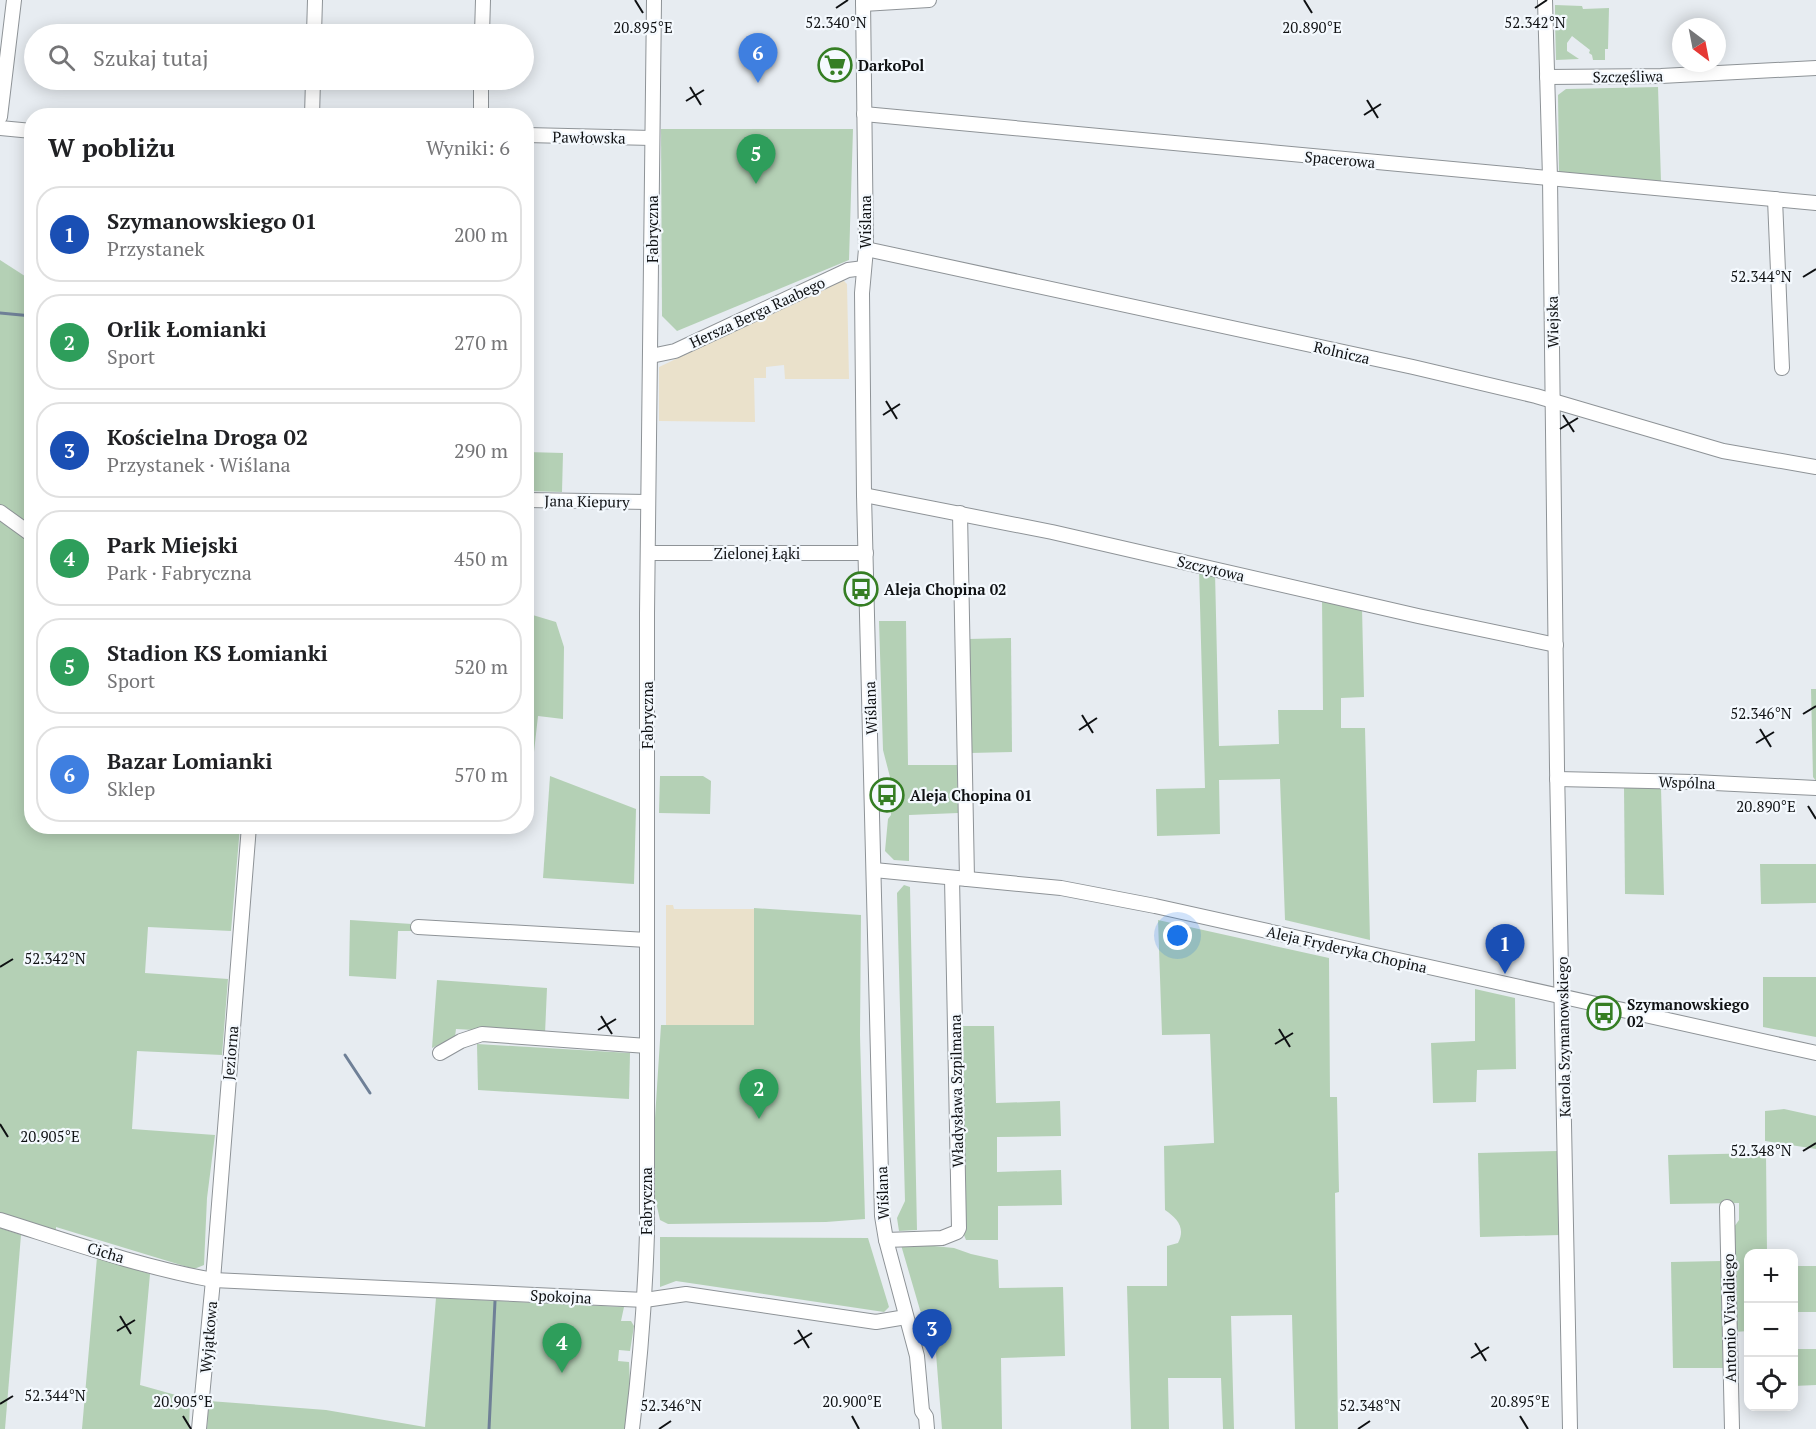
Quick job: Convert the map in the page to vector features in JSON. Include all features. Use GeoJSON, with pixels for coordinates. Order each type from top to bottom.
{"type":"FeatureCollection","features":[{"type":"Feature","properties":{"kind":"street"},"geometry":{"type":"LineString","coordinates":[[0,117],[14,0]]}},
{"type":"Feature","properties":{"kind":"street"},"geometry":{"type":"LineString","coordinates":[[314,24],[315,0]]}},
{"type":"Feature","properties":{"kind":"street"},"geometry":{"type":"LineString","coordinates":[[482,24],[483,0]]}},
{"type":"Feature","properties":{"kind":"street","name":"Fabryczna"},"geometry":{"type":"LineString","coordinates":[[632,1429],[641,1360],[645,1300],[648,502],[654,0]]}},
{"type":"Feature","properties":{"kind":"street"},"geometry":{"type":"LineString","coordinates":[[863,2],[928,0]]}},
{"type":"Feature","properties":{"kind":"street","name":"Wiejska"},"geometry":{"type":"LineString","coordinates":[[1545,0],[1550,178],[1556,645]]}},
{"type":"Feature","properties":{"kind":"street","name":"Wiślana"},"geometry":{"type":"LineString","coordinates":[[863,2],[866,249],[864,268],[864,495],[882,1216],[886,1240],[917,1356],[922,1410],[926,1417],[927,1429]]}},
{"type":"Feature","properties":{"kind":"street","name":"Szczęśliwa"},"geometry":{"type":"LineString","coordinates":[[1547,77],[1661,76],[1816,68]]}},
{"type":"Feature","properties":{"kind":"street"},"geometry":{"type":"LineString","coordinates":[[312,108],[313,90]]}},
{"type":"Feature","properties":{"kind":"street"},"geometry":{"type":"LineString","coordinates":[[481,90],[481,108]]}},
{"type":"Feature","properties":{"kind":"street","name":"Spacerowa"},"geometry":{"type":"LineString","coordinates":[[864,114],[1816,203]]}},
{"type":"Feature","properties":{"kind":"street"},"geometry":{"type":"LineString","coordinates":[[0,128],[24,130]]}},
{"type":"Feature","properties":{"kind":"street","name":"Pawłowska"},"geometry":{"type":"LineString","coordinates":[[534,135],[652,138]]}},
{"type":"Feature","properties":{"kind":"street"},"geometry":{"type":"LineString","coordinates":[[1775,199],[1782,368]]}},
{"type":"Feature","properties":{"kind":"street","name":"Rolnicza"},"geometry":{"type":"LineString","coordinates":[[866,249],[1413,367],[1552,400],[1723,451],[1816,467]]}},
{"type":"Feature","properties":{"kind":"street","name":"Hersza Berga Raabego"},"geometry":{"type":"LineString","coordinates":[[651,356],[675,351],[848,270],[864,268]]}},
{"type":"Feature","properties":{"kind":"street","name":"Szczytowa"},"geometry":{"type":"LineString","coordinates":[[864,495],[1110,544],[1418,616],[1556,645]]}},
{"type":"Feature","properties":{"kind":"street","name":"Jana Kiepury"},"geometry":{"type":"LineString","coordinates":[[534,500],[648,502]]}},
{"type":"Feature","properties":{"kind":"street"},"geometry":{"type":"LineString","coordinates":[[0,512],[24,529]]}},
{"type":"Feature","properties":{"kind":"street"},"geometry":{"type":"LineString","coordinates":[[960,513],[967,879]]}},
{"type":"Feature","properties":{"kind":"street","name":"Zielonej Łąki"},"geometry":{"type":"LineString","coordinates":[[648,553],[866,553]]}},
{"type":"Feature","properties":{"kind":"street","name":"Karola Szymanowskiego"},"geometry":{"type":"LineString","coordinates":[[1556,645],[1570,1429]]}},
{"type":"Feature","properties":{"kind":"street","name":"Wspólna"},"geometry":{"type":"LineString","coordinates":[[1557,779],[1694,782],[1816,789]]}},
{"type":"Feature","properties":{"kind":"street","name":"Jeziorna"},"geometry":{"type":"LineString","coordinates":[[213,1281],[248,834]]}},
{"type":"Feature","properties":{"kind":"street","name":"Aleja Fryderyka Chopina"},"geometry":{"type":"LineString","coordinates":[[874,870],[1061,888],[1816,1053]]}},
{"type":"Feature","properties":{"kind":"street","name":"Władysława Szpilmana"},"geometry":{"type":"LineString","coordinates":[[886,1240],[942,1238],[957,1232],[959,1228],[951,878]]}},
{"type":"Feature","properties":{"kind":"street"},"geometry":{"type":"LineString","coordinates":[[418,927],[647,940]]}},
{"type":"Feature","properties":{"kind":"street"},"geometry":{"type":"LineString","coordinates":[[440,1053],[461,1041],[482,1034],[646,1047]]}},
{"type":"Feature","properties":{"kind":"street","name":"Antonio Vivaldiego"},"geometry":{"type":"LineString","coordinates":[[1727,1207],[1732,1429]]}},
{"type":"Feature","properties":{"kind":"street","name":"Cicha"},"geometry":{"type":"LineString","coordinates":[[0,1221],[135,1261],[213,1281]]}},
{"type":"Feature","properties":{"kind":"street","name":"Spokojna"},"geometry":{"type":"LineString","coordinates":[[213,1281],[645,1300],[686,1294],[876,1322],[906,1317]]}},
{"type":"Feature","properties":{"kind":"street","name":"Wyjątkowa"},"geometry":{"type":"LineString","coordinates":[[199,1429],[213,1281]]}},
{"type":"Feature","properties":{"kind":"street","name":"Wiślana"},"geometry":{"type":"LineString","coordinates":[[919,1429],[918,1417],[922,1410]]}},
{"type":"Feature","properties":{"kind":"shaded area"},"geometry":{"type":"Polygon","coordinates":[[[843,280],[847,284],[849,379],[785,379],[784,365],[766,367],[766,378],[754,378],[755,422],[659,421],[659,367],[843,280]]]}},
{"type":"Feature","properties":{"kind":"shaded area"},"geometry":{"type":"Polygon","coordinates":[[[666,905],[673,905],[674,909],[754,909],[754,1025],[666,1025],[666,905]]]}},
{"type":"Feature","properties":{"kind":"green space"},"geometry":{"type":"Polygon","coordinates":[[[1555,5],[1582,6],[1583,9],[1609,8],[1608,49],[1605,49],[1605,60],[1593,60],[1589,53],[1590,50],[1572,36],[1567,43],[1567,51],[1579,59],[1556,60],[1555,20],[1564,20],[1565,17],[1555,16],[1555,5]]]}},
{"type":"Feature","properties":{"kind":"green space"},"geometry":{"type":"Polygon","coordinates":[[[1658,87],[1661,181],[1559,172],[1558,95],[1566,89],[1658,87]]]}},
{"type":"Feature","properties":{"kind":"green space"},"geometry":{"type":"Polygon","coordinates":[[[661,129],[853,129],[849,260],[677,331],[662,316],[661,129]]]}},
{"type":"Feature","properties":{"kind":"green space"},"geometry":{"type":"Polygon","coordinates":[[[0,260],[24,275],[24,526],[0,508],[0,260]]]}},
{"type":"Feature","properties":{"kind":"green space"},"geometry":{"type":"Polygon","coordinates":[[[534,452],[563,453],[562,492],[534,491],[534,452]]]}},
{"type":"Feature","properties":{"kind":"green space"},"geometry":{"type":"Polygon","coordinates":[[[0,516],[24,533],[24,834],[239,834],[231,931],[148,927],[145,973],[228,979],[222,1055],[137,1051],[132,1129],[215,1135],[207,1198],[204,1265],[194,1269],[56,1227],[56,1233],[0,1216],[0,516]]]}},
{"type":"Feature","properties":{"kind":"green space"},"geometry":{"type":"Polygon","coordinates":[[[1199,569],[1215,572],[1219,746],[1279,744],[1278,710],[1323,710],[1322,597],[1362,607],[1364,697],[1341,698],[1341,728],[1365,728],[1370,940],[1285,920],[1280,779],[1219,780],[1220,834],[1157,836],[1156,789],[1205,788],[1199,569]]]}},
{"type":"Feature","properties":{"kind":"green space"},"geometry":{"type":"Polygon","coordinates":[[[534,615],[556,622],[564,647],[563,719],[538,716],[534,752],[534,615]]]}},
{"type":"Feature","properties":{"kind":"green space"},"geometry":{"type":"Polygon","coordinates":[[[879,621],[906,621],[908,765],[957,765],[958,813],[909,815],[909,861],[894,860],[885,851],[888,819],[891,815],[890,777],[883,750],[879,621]]]}},
{"type":"Feature","properties":{"kind":"green space"},"geometry":{"type":"Polygon","coordinates":[[[1011,638],[1012,752],[970,753],[968,639],[1011,638]]]}},
{"type":"Feature","properties":{"kind":"green space"},"geometry":{"type":"Polygon","coordinates":[[[1811,689],[1816,689],[1816,781],[1813,777],[1811,689]]]}},
{"type":"Feature","properties":{"kind":"green space"},"geometry":{"type":"Polygon","coordinates":[[[550,776],[636,809],[634,884],[543,878],[550,776]]]}},
{"type":"Feature","properties":{"kind":"green space"},"geometry":{"type":"Polygon","coordinates":[[[660,776],[703,776],[711,781],[710,814],[659,813],[660,776]]]}},
{"type":"Feature","properties":{"kind":"green space"},"geometry":{"type":"Polygon","coordinates":[[[1624,787],[1661,788],[1664,895],[1625,894],[1624,787]]]}},
{"type":"Feature","properties":{"kind":"green space"},"geometry":{"type":"Polygon","coordinates":[[[1760,864],[1816,864],[1816,903],[1761,904],[1760,864]]]}},
{"type":"Feature","properties":{"kind":"green space"},"geometry":{"type":"Polygon","coordinates":[[[904,885],[910,887],[917,1230],[899,1231],[897,1218],[905,1201],[897,893],[904,885]]]}},
{"type":"Feature","properties":{"kind":"green space"},"geometry":{"type":"Polygon","coordinates":[[[754,908],[861,915],[860,1035],[865,1219],[826,1222],[668,1224],[660,1220],[651,1180],[661,1025],[754,1025],[754,908]]]}},
{"type":"Feature","properties":{"kind":"green space"},"geometry":{"type":"Polygon","coordinates":[[[350,920],[412,924],[412,931],[398,931],[396,979],[349,976],[350,920]]]}},
{"type":"Feature","properties":{"kind":"green space"},"geometry":{"type":"Polygon","coordinates":[[[1158,920],[1329,958],[1330,1097],[1337,1097],[1339,1192],[1335,1193],[1338,1429],[1295,1429],[1292,1315],[1231,1316],[1234,1429],[1223,1429],[1221,1378],[1168,1378],[1169,1429],[1131,1429],[1127,1286],[1167,1286],[1167,1246],[1178,1243],[1181,1233],[1179,1224],[1165,1210],[1164,1146],[1214,1143],[1210,1034],[1162,1035],[1158,920]]]}},
{"type":"Feature","properties":{"kind":"green space"},"geometry":{"type":"Polygon","coordinates":[[[1763,977],[1816,977],[1816,1037],[1763,1027],[1763,977]]]}},
{"type":"Feature","properties":{"kind":"green space"},"geometry":{"type":"Polygon","coordinates":[[[437,980],[547,988],[545,1034],[456,1029],[455,1037],[432,1048],[437,980]]]}},
{"type":"Feature","properties":{"kind":"green space"},"geometry":{"type":"Polygon","coordinates":[[[1475,989],[1515,998],[1516,1069],[1477,1070],[1476,1102],[1433,1103],[1431,1043],[1475,1041],[1475,989]]]}},
{"type":"Feature","properties":{"kind":"green space"},"geometry":{"type":"Polygon","coordinates":[[[958,1026],[994,1026],[996,1103],[1060,1101],[1061,1136],[997,1137],[997,1172],[1061,1170],[1062,1205],[998,1206],[998,1240],[966,1240],[962,1230],[958,1026]]]}},
{"type":"Feature","properties":{"kind":"green space"},"geometry":{"type":"Polygon","coordinates":[[[477,1044],[630,1053],[629,1099],[478,1090],[477,1044]]]}},
{"type":"Feature","properties":{"kind":"green space"},"geometry":{"type":"Polygon","coordinates":[[[1784,1109],[1816,1116],[1816,1149],[1765,1141],[1765,1111],[1784,1109]]]}},
{"type":"Feature","properties":{"kind":"green space"},"geometry":{"type":"Polygon","coordinates":[[[1558,1151],[1560,1235],[1480,1237],[1478,1153],[1558,1151]]]}},
{"type":"Feature","properties":{"kind":"green space"},"geometry":{"type":"Polygon","coordinates":[[[1766,1153],[1767,1249],[1744,1249],[1744,1331],[1735,1332],[1734,1227],[1739,1220],[1739,1203],[1670,1204],[1668,1155],[1766,1153]]]}},
{"type":"Feature","properties":{"kind":"green space"},"geometry":{"type":"Polygon","coordinates":[[[0,1228],[21,1235],[5,1429],[0,1429],[0,1228]]]}},
{"type":"Feature","properties":{"kind":"green space"},"geometry":{"type":"Polygon","coordinates":[[[660,1237],[868,1238],[889,1307],[884,1312],[676,1281],[660,1287],[660,1237]]]}},
{"type":"Feature","properties":{"kind":"green space"},"geometry":{"type":"Polygon","coordinates":[[[901,1245],[954,1248],[998,1260],[999,1288],[1063,1287],[1065,1356],[1001,1358],[1002,1429],[942,1429],[935,1341],[920,1310],[901,1245]]]}},
{"type":"Feature","properties":{"kind":"green space"},"geometry":{"type":"Polygon","coordinates":[[[97,1257],[150,1274],[140,1385],[190,1399],[189,1429],[82,1429],[97,1257]]]}},
{"type":"Feature","properties":{"kind":"green space"},"geometry":{"type":"Polygon","coordinates":[[[1721,1261],[1723,1368],[1673,1368],[1671,1262],[1721,1261]]]}},
{"type":"Feature","properties":{"kind":"green space"},"geometry":{"type":"Polygon","coordinates":[[[1798,1266],[1816,1266],[1816,1312],[1798,1312],[1798,1266]]]}},
{"type":"Feature","properties":{"kind":"green space"},"geometry":{"type":"Polygon","coordinates":[[[436,1298],[624,1307],[621,1321],[631,1321],[634,1326],[630,1351],[619,1350],[618,1361],[629,1362],[630,1384],[625,1429],[207,1429],[209,1401],[326,1410],[425,1427],[436,1298]]]}},
{"type":"Feature","properties":{"kind":"green space"},"geometry":{"type":"Polygon","coordinates":[[[1798,1349],[1816,1349],[1816,1385],[1798,1386],[1798,1349]]]}},
{"type":"Feature","properties":{"kind":"waterway"},"geometry":{"type":"LineString","coordinates":[[0,313],[24,315]]}},
{"type":"Feature","properties":{"kind":"waterway"},"geometry":{"type":"LineString","coordinates":[[345,1055],[370,1093]]}},
{"type":"Feature","properties":{"kind":"waterway"},"geometry":{"type":"LineString","coordinates":[[489,1429],[495,1301]]}},
{"type":"Feature","properties":{"kind":"place","name":"DarkoPol"},"geometry":{"type":"Point","coordinates":[835,65]}},
{"type":"Feature","properties":{"kind":"place","name":"Bazar Lomianki"},"geometry":{"type":"Point","coordinates":[758,83]}},
{"type":"Feature","properties":{"kind":"place","name":"Stadion KS Łomianki"},"geometry":{"type":"Point","coordinates":[756,184]}},
{"type":"Feature","properties":{"kind":"place","name":"Aleja Chopina 02"},"geometry":{"type":"Point","coordinates":[861,589]}},
{"type":"Feature","properties":{"kind":"place","name":"Aleja Chopina 01"},"geometry":{"type":"Point","coordinates":[887,795]}},
{"type":"Feature","properties":{"kind":"place","name":"Szymanowskiego 01"},"geometry":{"type":"Point","coordinates":[1505,974]}},
{"type":"Feature","properties":{"kind":"place","name":"Szymanowskiego 02"},"geometry":{"type":"Point","coordinates":[1604,1013]}},
{"type":"Feature","properties":{"kind":"place","name":"Orlik Łomianki"},"geometry":{"type":"Point","coordinates":[759,1119]}},
{"type":"Feature","properties":{"kind":"place","name":"Kościelna Droga 02"},"geometry":{"type":"Point","coordinates":[932,1359]}},
{"type":"Feature","properties":{"kind":"place","name":"Park Miejski"},"geometry":{"type":"Point","coordinates":[562,1373]}}]}
